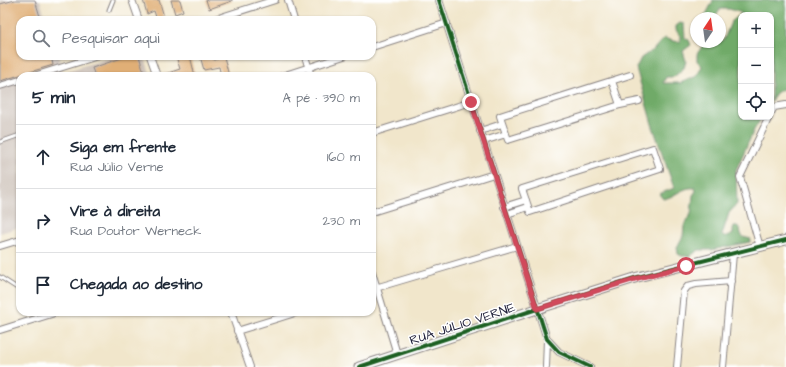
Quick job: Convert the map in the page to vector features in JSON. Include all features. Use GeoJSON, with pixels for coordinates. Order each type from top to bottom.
{"type":"FeatureCollection","features":[{"type":"Feature","properties":{"kind":"street"},"geometry":{"type":"LineString","coordinates":[[132,0],[138,16]]}},
{"type":"Feature","properties":{"kind":"street"},"geometry":{"type":"LineString","coordinates":[[224,16],[274,0]]}},
{"type":"Feature","properties":{"kind":"street"},"geometry":{"type":"LineString","coordinates":[[288,0],[293,16]]}},
{"type":"Feature","properties":{"kind":"street"},"geometry":{"type":"LineString","coordinates":[[439,0],[547,339],[546,367]]}},
{"type":"Feature","properties":{"kind":"street"},"geometry":{"type":"LineString","coordinates":[[376,46],[447,23]]}},
{"type":"Feature","properties":{"kind":"street"},"geometry":{"type":"LineString","coordinates":[[47,72],[85,60]]}},
{"type":"Feature","properties":{"kind":"street"},"geometry":{"type":"LineString","coordinates":[[151,60],[156,72]]}},
{"type":"Feature","properties":{"kind":"street"},"geometry":{"type":"LineString","coordinates":[[306,60],[310,72]]}},
{"type":"Feature","properties":{"kind":"street"},"geometry":{"type":"LineString","coordinates":[[294,72],[331,60]]}},
{"type":"Feature","properties":{"kind":"street"},"geometry":{"type":"LineString","coordinates":[[630,75],[500,116],[502,124],[508,140],[620,105],[639,101]]}},
{"type":"Feature","properties":{"kind":"street"},"geometry":{"type":"LineString","coordinates":[[0,86],[16,81]]}},
{"type":"Feature","properties":{"kind":"street"},"geometry":{"type":"LineString","coordinates":[[612,81],[620,105]]}},
{"type":"Feature","properties":{"kind":"street"},"geometry":{"type":"LineString","coordinates":[[376,132],[471,102]]}},
{"type":"Feature","properties":{"kind":"street"},"geometry":{"type":"LineString","coordinates":[[774,109],[786,105]]}},
{"type":"Feature","properties":{"kind":"street"},"geometry":{"type":"LineString","coordinates":[[760,247],[740,177],[768,120]]}},
{"type":"Feature","properties":{"kind":"street"},"geometry":{"type":"LineString","coordinates":[[480,131],[502,124]]}},
{"type":"Feature","properties":{"kind":"street"},"geometry":{"type":"LineString","coordinates":[[484,141],[506,134]]}},
{"type":"Feature","properties":{"kind":"street"},"geometry":{"type":"LineString","coordinates":[[654,148],[660,169],[530,212],[528,207],[522,188],[654,148]]}},
{"type":"Feature","properties":{"kind":"street"},"geometry":{"type":"LineString","coordinates":[[376,211],[494,174]]}},
{"type":"Feature","properties":{"kind":"street"},"geometry":{"type":"LineString","coordinates":[[504,207],[526,200]]}},
{"type":"Feature","properties":{"kind":"street"},"geometry":{"type":"LineString","coordinates":[[507,214],[528,207]]}},
{"type":"Feature","properties":{"kind":"street","name":"RUA JÚLIO VERNE"},"geometry":{"type":"LineString","coordinates":[[359,367],[376,364],[397,354],[638,278],[786,240]]}},
{"type":"Feature","properties":{"kind":"street"},"geometry":{"type":"LineString","coordinates":[[0,246],[16,241]]}},
{"type":"Feature","properties":{"kind":"street"},"geometry":{"type":"LineString","coordinates":[[376,288],[517,246]]}},
{"type":"Feature","properties":{"kind":"street"},"geometry":{"type":"LineString","coordinates":[[723,367],[734,254]]}},
{"type":"Feature","properties":{"kind":"street"},"geometry":{"type":"LineString","coordinates":[[677,367],[684,291],[688,286],[696,284],[731,281]]}},
{"type":"Feature","properties":{"kind":"street"},"geometry":{"type":"LineString","coordinates":[[376,295],[397,354]]}},
{"type":"Feature","properties":{"kind":"street"},"geometry":{"type":"LineString","coordinates":[[0,330],[45,316]]}},
{"type":"Feature","properties":{"kind":"street"},"geometry":{"type":"LineString","coordinates":[[232,316],[250,367]]}},
{"type":"Feature","properties":{"kind":"street"},"geometry":{"type":"LineString","coordinates":[[237,331],[285,316]]}},
{"type":"Feature","properties":{"kind":"street"},"geometry":{"type":"LineString","coordinates":[[547,339],[559,352],[590,367]]}},
{"type":"Feature","properties":{"kind":"lane"},"geometry":{"type":"LineString","coordinates":[[109,10],[113,0]]}},
{"type":"Feature","properties":{"kind":"lane"},"geometry":{"type":"LineString","coordinates":[[0,142],[16,136]]}},
{"type":"Feature","properties":{"kind":"lane"},"geometry":{"type":"LineString","coordinates":[[0,277],[16,287]]}},
{"type":"Feature","properties":{"kind":"shaded area"},"geometry":{"type":"Polygon","coordinates":[[[0,0],[40,0],[45,16],[16,16],[16,60],[59,60],[63,72],[16,72],[16,228],[0,233],[0,0]]]}},
{"type":"Feature","properties":{"kind":"shaded area"},"geometry":{"type":"Polygon","coordinates":[[[103,60],[145,60],[150,72],[63,72],[103,60]]]}},
{"type":"Feature","properties":{"kind":"green space"},"geometry":{"type":"Polygon","coordinates":[[[712,0],[786,0],[786,53],[784,59],[786,61],[786,90],[782,89],[774,96],[774,12],[739,12],[729,9],[720,9],[718,12],[707,12],[713,1],[712,0]]]}},
{"type":"Feature","properties":{"kind":"green space"},"geometry":{"type":"Polygon","coordinates":[[[738,16],[738,120],[760,120],[736,170],[737,204],[729,213],[722,235],[724,237],[733,234],[733,226],[737,226],[740,228],[743,237],[751,239],[750,242],[712,250],[699,250],[690,256],[682,256],[678,254],[677,247],[683,236],[684,226],[691,214],[693,195],[696,191],[695,188],[686,189],[671,197],[663,199],[659,194],[674,188],[652,124],[636,68],[641,58],[654,49],[664,38],[680,42],[680,36],[676,30],[676,26],[680,23],[684,24],[685,38],[690,42],[690,46],[683,51],[686,61],[684,68],[674,77],[666,77],[663,83],[680,83],[697,76],[702,66],[697,61],[697,54],[701,48],[726,48],[726,34],[731,22],[738,16]]]}},
{"type":"Feature","properties":{"kind":"building"},"geometry":{"type":"Polygon","coordinates":[[[15,0],[35,0],[40,16],[16,16],[16,60],[52,60],[53,65],[30,72],[16,72],[16,76],[0,81],[0,4],[15,0]]]}},
{"type":"Feature","properties":{"kind":"building"},"geometry":{"type":"Polygon","coordinates":[[[143,0],[159,0],[164,16],[156,16],[154,11],[147,14],[143,0]]]}},
{"type":"Feature","properties":{"kind":"building"},"geometry":{"type":"Polygon","coordinates":[[[171,0],[180,0],[183,11],[175,14],[171,0]]]}},
{"type":"Feature","properties":{"kind":"building"},"geometry":{"type":"Polygon","coordinates":[[[206,0],[232,0],[232,1],[209,9],[206,0]]]}},
{"type":"Feature","properties":{"kind":"building"},"geometry":{"type":"Polygon","coordinates":[[[116,60],[140,60],[144,72],[94,72],[92,68],[116,60]]]}},
{"type":"Feature","properties":{"kind":"building"},"geometry":{"type":"Polygon","coordinates":[[[177,60],[191,60],[194,72],[171,72],[180,69],[177,60]]]}},
{"type":"Feature","properties":{"kind":"building"},"geometry":{"type":"Polygon","coordinates":[[[201,60],[225,60],[228,72],[220,72],[219,67],[204,70],[201,60]]]}},
{"type":"Feature","properties":{"kind":"cycle path"},"geometry":{"type":"LineString","coordinates":[[439,0],[547,339],[559,352],[590,367]]}},
{"type":"Feature","properties":{"kind":"cycle path"},"geometry":{"type":"LineString","coordinates":[[359,367],[638,277],[786,240]]}},
{"type":"Feature","properties":{"kind":"route"},"geometry":{"type":"LineString","coordinates":[[471,102],[537,309],[638,278],[686,266]]}}]}
